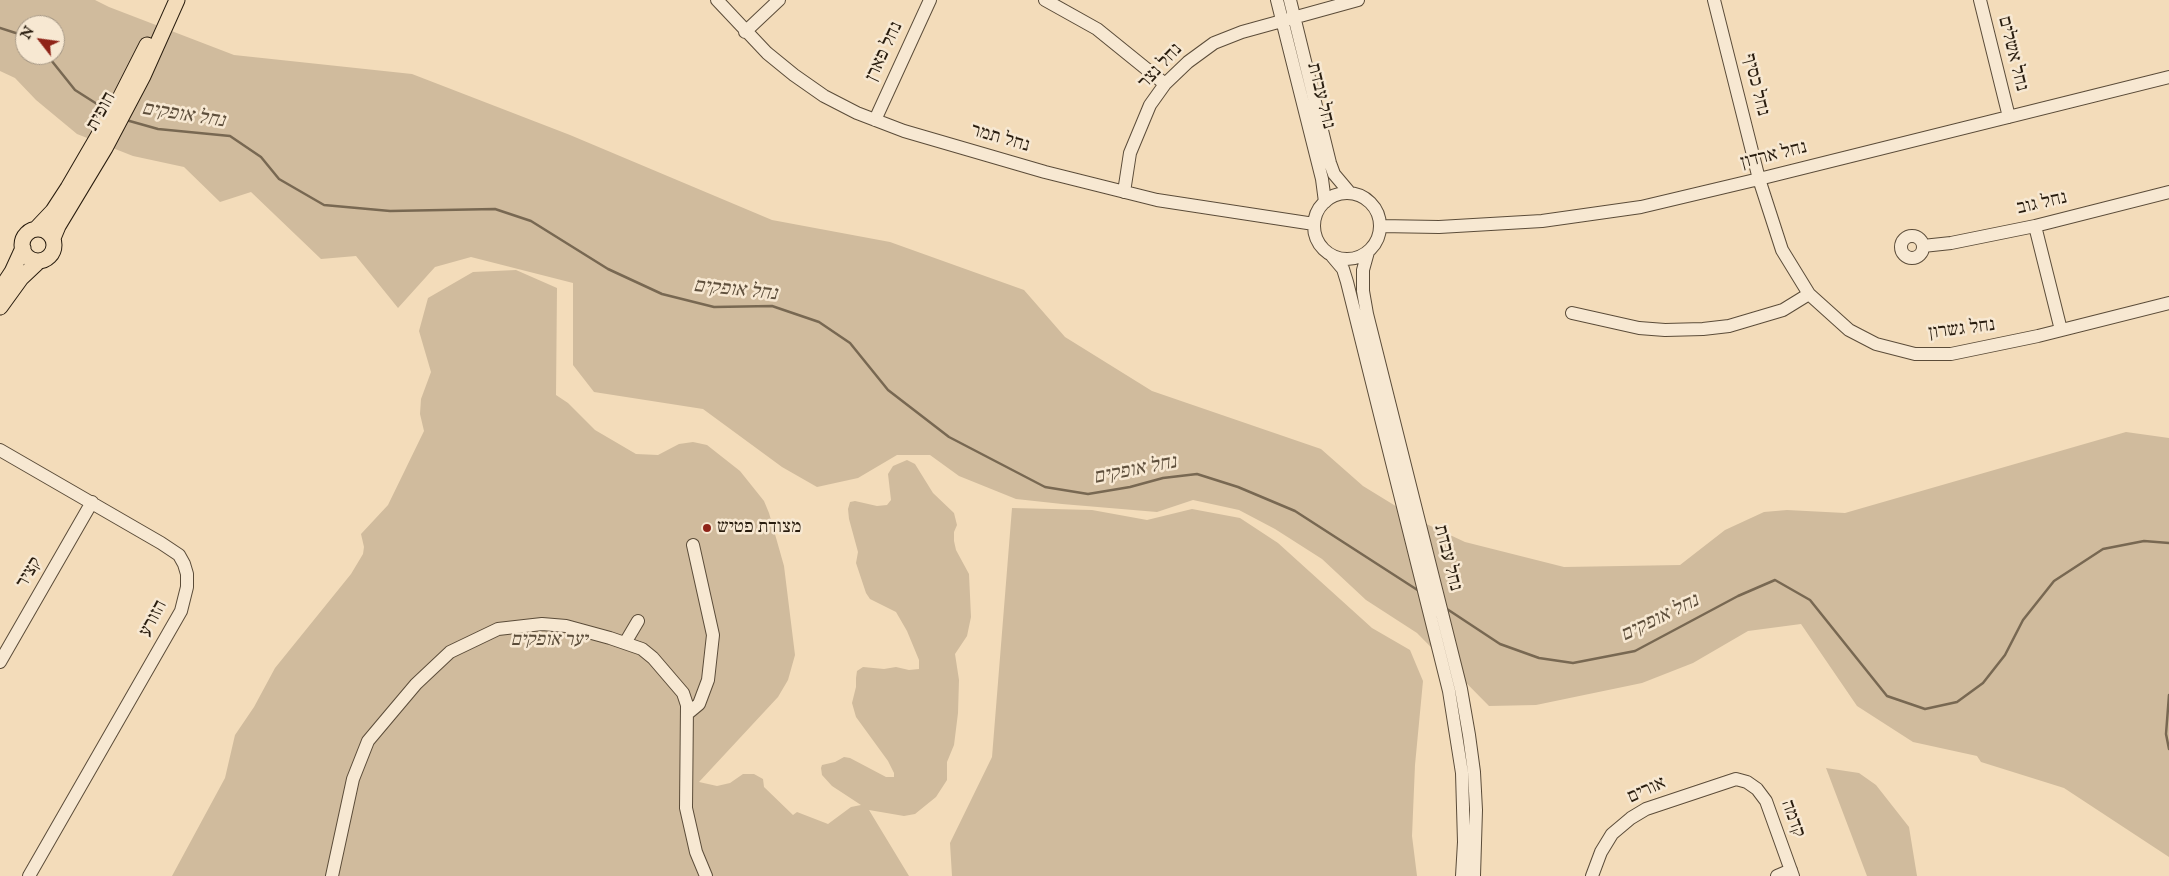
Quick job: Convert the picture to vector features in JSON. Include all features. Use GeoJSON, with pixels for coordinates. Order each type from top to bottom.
{"type":"FeatureCollection","features":[{"type":"Feature","properties":{"kind":"main road","name":"חופית"},"geometry":{"type":"LineString","coordinates":[[155,39],[166,0]]}},
{"type":"Feature","properties":{"kind":"main road","name":"חופית"},"geometry":{"type":"LineString","coordinates":[[53,238],[100,145],[118,102],[177,0]]}},
{"type":"Feature","properties":{"kind":"main road","name":"חופית"},"geometry":{"type":"LineString","coordinates":[[36,229],[53,211],[100,145]]}},
{"type":"Feature","properties":{"kind":"main road"},"geometry":{"type":"LineString","coordinates":[[0,307],[21,278],[39,261],[49,257],[52,253],[53,238],[46,231],[36,229],[27,233],[22,243],[28,258],[39,261]]}},
{"type":"Feature","properties":{"kind":"main road"},"geometry":{"type":"LineString","coordinates":[[0,290],[12,272],[23,248]]}},
{"type":"Feature","properties":{"kind":"street","name":"נחל תמר"},"geometry":{"type":"LineString","coordinates":[[717,0],[745,32],[767,53],[824,96],[875,120],[904,131],[1157,200],[1314,224]]}},
{"type":"Feature","properties":{"kind":"street"},"geometry":{"type":"LineString","coordinates":[[745,32],[780,0]]}},
{"type":"Feature","properties":{"kind":"street","name":"נחל פארן"},"geometry":{"type":"LineString","coordinates":[[875,120],[930,0]]}},
{"type":"Feature","properties":{"kind":"street"},"geometry":{"type":"LineString","coordinates":[[1046,0],[1097,29],[1165,84]]}},
{"type":"Feature","properties":{"kind":"street","name":"נחל עבדת"},"geometry":{"type":"LineString","coordinates":[[1277,0],[1288,19],[1334,174],[1350,193]]}},
{"type":"Feature","properties":{"kind":"street","name":"נחל עבדת"},"geometry":{"type":"LineString","coordinates":[[1290,0],[1288,19],[1322,179],[1325,202]]}},
{"type":"Feature","properties":{"kind":"street","name":"נחל נצר"},"geometry":{"type":"LineString","coordinates":[[1124,192],[1130,153],[1138,129],[1150,105],[1165,84],[1188,62],[1214,43],[1242,32],[1358,0]]}},
{"type":"Feature","properties":{"kind":"street","name":"נחל כסיף"},"geometry":{"type":"LineString","coordinates":[[1714,0],[1759,179]]}},
{"type":"Feature","properties":{"kind":"street","name":"נחל אשלים"},"geometry":{"type":"LineString","coordinates":[[1980,0],[2009,117]]}},
{"type":"Feature","properties":{"kind":"street","name":"נחל ארדון"},"geometry":{"type":"LineString","coordinates":[[1380,226],[1439,227],[1542,220],[1641,207],[2169,77]]}},
{"type":"Feature","properties":{"kind":"street","name":"נחל גשרון"},"geometry":{"type":"LineString","coordinates":[[1759,179],[1782,250],[1809,294],[1849,330],[1876,344],[1915,354],[1951,354],[2060,330],[2169,302]]}},
{"type":"Feature","properties":{"kind":"street","name":"נחל גוב"},"geometry":{"type":"LineString","coordinates":[[1922,246],[1951,244],[2035,226],[2169,192]]}},
{"type":"Feature","properties":{"kind":"street"},"geometry":{"type":"LineString","coordinates":[[1350,193],[1368,200],[1375,208],[1380,226],[1379,236],[1368,252],[1351,259],[1332,256],[1318,243],[1314,224],[1316,216],[1325,202],[1341,194],[1350,193]]}},
{"type":"Feature","properties":{"kind":"street"},"geometry":{"type":"LineString","coordinates":[[2035,226],[2060,330]]}},
{"type":"Feature","properties":{"kind":"street","name":"נחל עבדת"},"geometry":{"type":"LineString","coordinates":[[1368,252],[1363,270],[1363,291],[1461,689],[1466,716],[1474,772],[1476,842],[1474,876]]}},
{"type":"Feature","properties":{"kind":"street","name":"נחל עבדת"},"geometry":{"type":"LineString","coordinates":[[1332,256],[1343,269],[1347,282],[1449,691],[1462,773],[1462,876]]}},
{"type":"Feature","properties":{"kind":"street"},"geometry":{"type":"LineString","coordinates":[[1572,313],[1639,328],[1665,330],[1703,329],[1729,326],[1783,310],[1809,294]]}},
{"type":"Feature","properties":{"kind":"street","name":"הזורע"},"geometry":{"type":"LineString","coordinates":[[0,450],[161,542],[178,555],[184,564],[187,574],[186,592],[181,611],[29,876]]}},
{"type":"Feature","properties":{"kind":"street","name":"קציר"},"geometry":{"type":"LineString","coordinates":[[0,662],[92,502]]}},
{"type":"Feature","properties":{"kind":"street"},"geometry":{"type":"LineString","coordinates":[[687,714],[699,704],[708,680],[713,635],[693,545]]}},
{"type":"Feature","properties":{"kind":"street"},"geometry":{"type":"LineString","coordinates":[[625,643],[638,621]]}},
{"type":"Feature","properties":{"kind":"street"},"geometry":{"type":"LineString","coordinates":[[332,876],[353,779],[368,741],[416,684],[450,652],[498,629],[542,624],[566,626],[642,649],[654,658],[683,693],[687,705],[686,808],[694,845],[706,876]]}},
{"type":"Feature","properties":{"kind":"street","name":"אורים"},"geometry":{"type":"LineString","coordinates":[[1592,876],[1601,852],[1612,834],[1631,818],[1646,809],[1721,783],[1736,779],[1746,782]]}},
{"type":"Feature","properties":{"kind":"street","name":"קדמה"},"geometry":{"type":"LineString","coordinates":[[1746,782],[1757,789],[1766,801],[1792,873]]}},
{"type":"Feature","properties":{"kind":"street"},"geometry":{"type":"LineString","coordinates":[[1777,876],[1792,873]]}},
{"type":"Feature","properties":{"kind":"green space"},"geometry":{"type":"Polygon","coordinates":[[[0,0],[95,0],[234,55],[412,74],[570,135],[772,220],[890,242],[1024,290],[1065,337],[1152,391],[1321,449],[1363,486],[1420,521],[1465,542],[1564,567],[1680,565],[1725,530],[1764,512],[1787,510],[1845,513],[2126,432],[2169,438],[2169,857],[2064,788],[1981,762],[1977,756],[1913,742],[1857,706],[1801,624],[1748,631],[1693,663],[1642,683],[1536,705],[1489,706],[1417,633],[1366,600],[1322,559],[1275,529],[1239,510],[1193,500],[1157,512],[1016,499],[959,476],[930,455],[897,455],[858,478],[817,487],[782,467],[703,409],[594,392],[573,365],[573,283],[471,257],[435,267],[398,308],[356,256],[321,259],[251,192],[220,202],[184,167],[133,156],[77,134],[36,100],[15,78],[0,71],[0,0]]]}},
{"type":"Feature","properties":{"kind":"green space","name":"יער אופקים"},"geometry":{"type":"Polygon","coordinates":[[[516,270],[557,288],[556,395],[568,403],[595,430],[636,454],[658,455],[679,444],[693,442],[707,445],[740,471],[764,501],[769,513],[784,566],[795,655],[788,680],[778,697],[699,782],[717,786],[730,783],[743,774],[754,774],[763,779],[764,787],[793,815],[797,812],[828,824],[851,807],[861,805],[832,786],[822,775],[822,765],[835,762],[844,757],[850,758],[886,777],[894,777],[888,761],[856,717],[852,703],[857,671],[863,667],[919,669],[919,660],[907,631],[896,612],[870,599],[866,593],[856,563],[858,552],[848,509],[850,502],[855,501],[877,506],[887,505],[891,500],[888,474],[893,466],[907,460],[915,464],[933,493],[954,513],[957,525],[954,532],[956,550],[969,574],[971,617],[967,636],[955,654],[959,680],[958,713],[954,745],[947,762],[947,780],[936,797],[915,814],[904,816],[869,810],[909,876],[172,876],[225,778],[235,735],[254,707],[275,668],[351,574],[363,554],[364,547],[361,534],[388,505],[424,431],[420,414],[421,399],[431,372],[419,331],[428,298],[473,272],[516,270]]]}},
{"type":"Feature","properties":{"kind":"green space"},"geometry":{"type":"Polygon","coordinates":[[[1012,508],[1092,510],[1147,520],[1192,509],[1240,518],[1278,543],[1372,628],[1410,650],[1423,681],[1415,765],[1412,836],[1417,876],[952,876],[950,843],[992,757],[1012,508]]]}},
{"type":"Feature","properties":{"kind":"green space"},"geometry":{"type":"Polygon","coordinates":[[[1826,768],[1859,773],[1876,785],[1909,827],[1917,876],[1867,876],[1826,768]]]}},
{"type":"Feature","properties":{"kind":"waterway","name":"נחל אופקים"},"geometry":{"type":"LineString","coordinates":[[0,28],[15,33]]}},
{"type":"Feature","properties":{"kind":"waterway","name":"נחל אופקים"},"geometry":{"type":"LineString","coordinates":[[55,65],[75,90],[108,111]]}},
{"type":"Feature","properties":{"kind":"waterway","name":"נחל אופקים"},"geometry":{"type":"LineString","coordinates":[[126,120],[158,129],[230,136],[261,157],[279,179],[324,205],[390,211],[495,209],[531,221],[608,269],[662,294],[714,307],[772,306],[819,322],[850,343],[888,390],[949,437],[1045,487],[1088,494],[1130,487],[1163,478],[1197,474],[1238,487],[1295,511],[1419,591]]}},
{"type":"Feature","properties":{"kind":"waterway","name":"נחל אופקים"},"geometry":{"type":"LineString","coordinates":[[1447,609],[1500,644],[1539,658],[1573,663],[1635,651],[1738,596],[1775,580],[1810,600],[1887,696],[1925,709],[1957,702],[1983,683],[2005,655],[2023,620],[2054,581],[2103,549],[2144,541],[2169,543]]}},
{"type":"Feature","properties":{"kind":"waterway","name":"נחל אופקים"},"geometry":{"type":"LineString","coordinates":[[2169,695],[2166,734],[2169,749]]}},
{"type":"Feature","properties":{"kind":"place","name":"מצודת פטיש"},"geometry":{"type":"Point","coordinates":[707,528]}}]}
